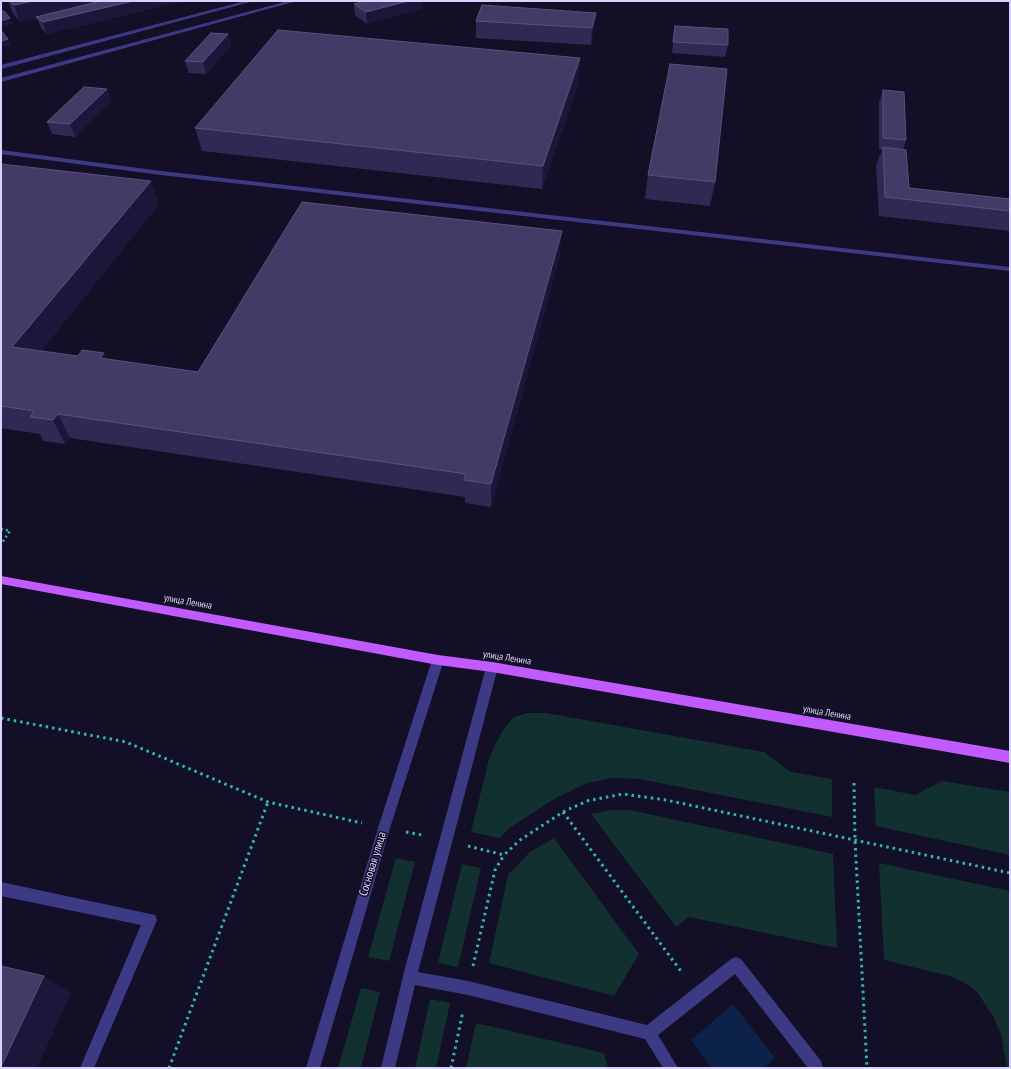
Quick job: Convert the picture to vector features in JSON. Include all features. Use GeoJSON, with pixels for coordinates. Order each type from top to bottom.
{"type":"FeatureCollection","features":[{"type":"Feature","properties":{"kind":"main road","name":"улица Ленина"},"geometry":{"type":"LineString","coordinates":[[1,580],[438,660],[492,667],[1010,757]]}},
{"type":"Feature","properties":{"kind":"street"},"geometry":{"type":"LineString","coordinates":[[1,67],[251,1]]}},
{"type":"Feature","properties":{"kind":"street"},"geometry":{"type":"LineString","coordinates":[[1,80],[294,1]]}},
{"type":"Feature","properties":{"kind":"street"},"geometry":{"type":"LineString","coordinates":[[1,152],[161,173],[1010,269]]}},
{"type":"Feature","properties":{"kind":"street","name":"Сосновая улица"},"geometry":{"type":"LineString","coordinates":[[313,1068],[384,828],[438,660]]}},
{"type":"Feature","properties":{"kind":"street"},"geometry":{"type":"LineString","coordinates":[[388,1068],[410,978],[492,667]]}},
{"type":"Feature","properties":{"kind":"street"},"geometry":{"type":"LineString","coordinates":[[1,889],[150,920],[87,1068]]}},
{"type":"Feature","properties":{"kind":"street"},"geometry":{"type":"LineString","coordinates":[[649,1033],[736,964],[816,1066]]}},
{"type":"Feature","properties":{"kind":"street"},"geometry":{"type":"LineString","coordinates":[[410,978],[468,988],[649,1033],[671,1068]]}},
{"type":"Feature","properties":{"kind":"path"},"geometry":{"type":"LineString","coordinates":[[1,529],[10,531],[1,544]]}},
{"type":"Feature","properties":{"kind":"path"},"geometry":{"type":"LineString","coordinates":[[1,718],[126,742],[268,802],[384,828],[446,840],[504,855]]}},
{"type":"Feature","properties":{"kind":"path"},"geometry":{"type":"LineString","coordinates":[[854,783],[855,840],[867,1068]]}},
{"type":"Feature","properties":{"kind":"path"},"geometry":{"type":"LineString","coordinates":[[451,1068],[495,870],[504,855],[520,840],[563,812],[587,801],[623,794],[666,800],[1010,873]]}},
{"type":"Feature","properties":{"kind":"path"},"geometry":{"type":"LineString","coordinates":[[169,1068],[268,802]]}},
{"type":"Feature","properties":{"kind":"path"},"geometry":{"type":"LineString","coordinates":[[563,812],[698,994]]}},
{"type":"Feature","properties":{"kind":"green space"},"geometry":{"type":"Polygon","coordinates":[[[527,713],[546,713],[764,752],[791,772],[832,779],[832,817],[640,779],[613,778],[587,783],[554,799],[511,827],[499,838],[471,832],[489,759],[496,743],[506,726],[514,717],[527,713]]]}},
{"type":"Feature","properties":{"kind":"green space"},"geometry":{"type":"Polygon","coordinates":[[[942,781],[1010,792],[1010,855],[876,826],[874,787],[915,795],[942,781]]]}},
{"type":"Feature","properties":{"kind":"green space"},"geometry":{"type":"Polygon","coordinates":[[[612,810],[630,810],[833,854],[837,948],[689,917],[676,927],[591,814],[612,810]]]}},
{"type":"Feature","properties":{"kind":"green space"},"geometry":{"type":"Polygon","coordinates":[[[554,838],[639,954],[614,996],[489,963],[508,875],[530,852],[554,838]]]}},
{"type":"Feature","properties":{"kind":"green space"},"geometry":{"type":"Polygon","coordinates":[[[396,858],[415,862],[389,961],[368,957],[396,858]]]}},
{"type":"Feature","properties":{"kind":"green space"},"geometry":{"type":"Polygon","coordinates":[[[879,863],[1010,891],[1010,1068],[1007,1068],[1001,1034],[993,1016],[977,992],[967,984],[953,977],[884,960],[879,863]]]}},
{"type":"Feature","properties":{"kind":"green space"},"geometry":{"type":"Polygon","coordinates":[[[462,864],[481,868],[458,967],[438,963],[462,864]]]}},
{"type":"Feature","properties":{"kind":"green space"},"geometry":{"type":"Polygon","coordinates":[[[361,988],[380,992],[361,1068],[338,1068],[361,988]]]}},
{"type":"Feature","properties":{"kind":"green space"},"geometry":{"type":"Polygon","coordinates":[[[430,999],[450,1003],[436,1068],[415,1068],[430,999]]]}},
{"type":"Feature","properties":{"kind":"green space"},"geometry":{"type":"Polygon","coordinates":[[[476,1023],[604,1053],[608,1068],[466,1068],[476,1023]]]}},
{"type":"Feature","properties":{"kind":"water"},"geometry":{"type":"Polygon","coordinates":[[[733,1004],[775,1058],[764,1068],[711,1068],[691,1040],[733,1004]]]}},
{"type":"Feature","properties":{"kind":"building"},"geometry":{"type":"Polygon","coordinates":[[[10,1],[33,1],[14,5],[10,1]]]}},
{"type":"Feature","properties":{"kind":"building"},"geometry":{"type":"Polygon","coordinates":[[[101,1],[133,1],[43,22],[36,17],[101,1]]]}},
{"type":"Feature","properties":{"kind":"building"},"geometry":{"type":"Polygon","coordinates":[[[365,1],[408,1],[366,12],[354,4],[365,1]]]}},
{"type":"Feature","properties":{"kind":"building"},"geometry":{"type":"Polygon","coordinates":[[[482,5],[596,13],[592,28],[476,21],[482,5]]]}},
{"type":"Feature","properties":{"kind":"building"},"geometry":{"type":"Polygon","coordinates":[[[1,11],[4,11],[10,18],[1,21],[1,11]]]}},
{"type":"Feature","properties":{"kind":"building"},"geometry":{"type":"Polygon","coordinates":[[[675,26],[728,29],[728,45],[673,42],[675,26]]]}},
{"type":"Feature","properties":{"kind":"building"},"geometry":{"type":"Polygon","coordinates":[[[1,30],[8,39],[1,41],[1,30]]]}},
{"type":"Feature","properties":{"kind":"building"},"geometry":{"type":"Polygon","coordinates":[[[278,30],[580,58],[543,166],[195,128],[278,30]]]}},
{"type":"Feature","properties":{"kind":"building"},"geometry":{"type":"Polygon","coordinates":[[[211,33],[228,34],[203,62],[185,61],[211,33]]]}},
{"type":"Feature","properties":{"kind":"building"},"geometry":{"type":"Polygon","coordinates":[[[670,64],[727,69],[715,182],[648,175],[670,64]]]}},
{"type":"Feature","properties":{"kind":"building"},"geometry":{"type":"Polygon","coordinates":[[[84,87],[107,89],[70,124],[47,122],[84,87]]]}},
{"type":"Feature","properties":{"kind":"building"},"geometry":{"type":"Polygon","coordinates":[[[883,90],[904,92],[906,140],[883,138],[883,90]]]}},
{"type":"Feature","properties":{"kind":"building"},"geometry":{"type":"Polygon","coordinates":[[[883,147],[906,150],[909,188],[1010,199],[1010,211],[885,197],[883,147]]]}},
{"type":"Feature","properties":{"kind":"building"},"geometry":{"type":"Polygon","coordinates":[[[1,164],[151,181],[12,347],[78,356],[82,350],[104,353],[100,358],[198,372],[302,202],[562,231],[491,484],[464,480],[466,474],[58,414],[53,420],[30,417],[34,411],[1,406],[1,164]]]}},
{"type":"Feature","properties":{"kind":"building"},"geometry":{"type":"Polygon","coordinates":[[[1,966],[44,976],[1,1067],[1,966]]]}}]}
